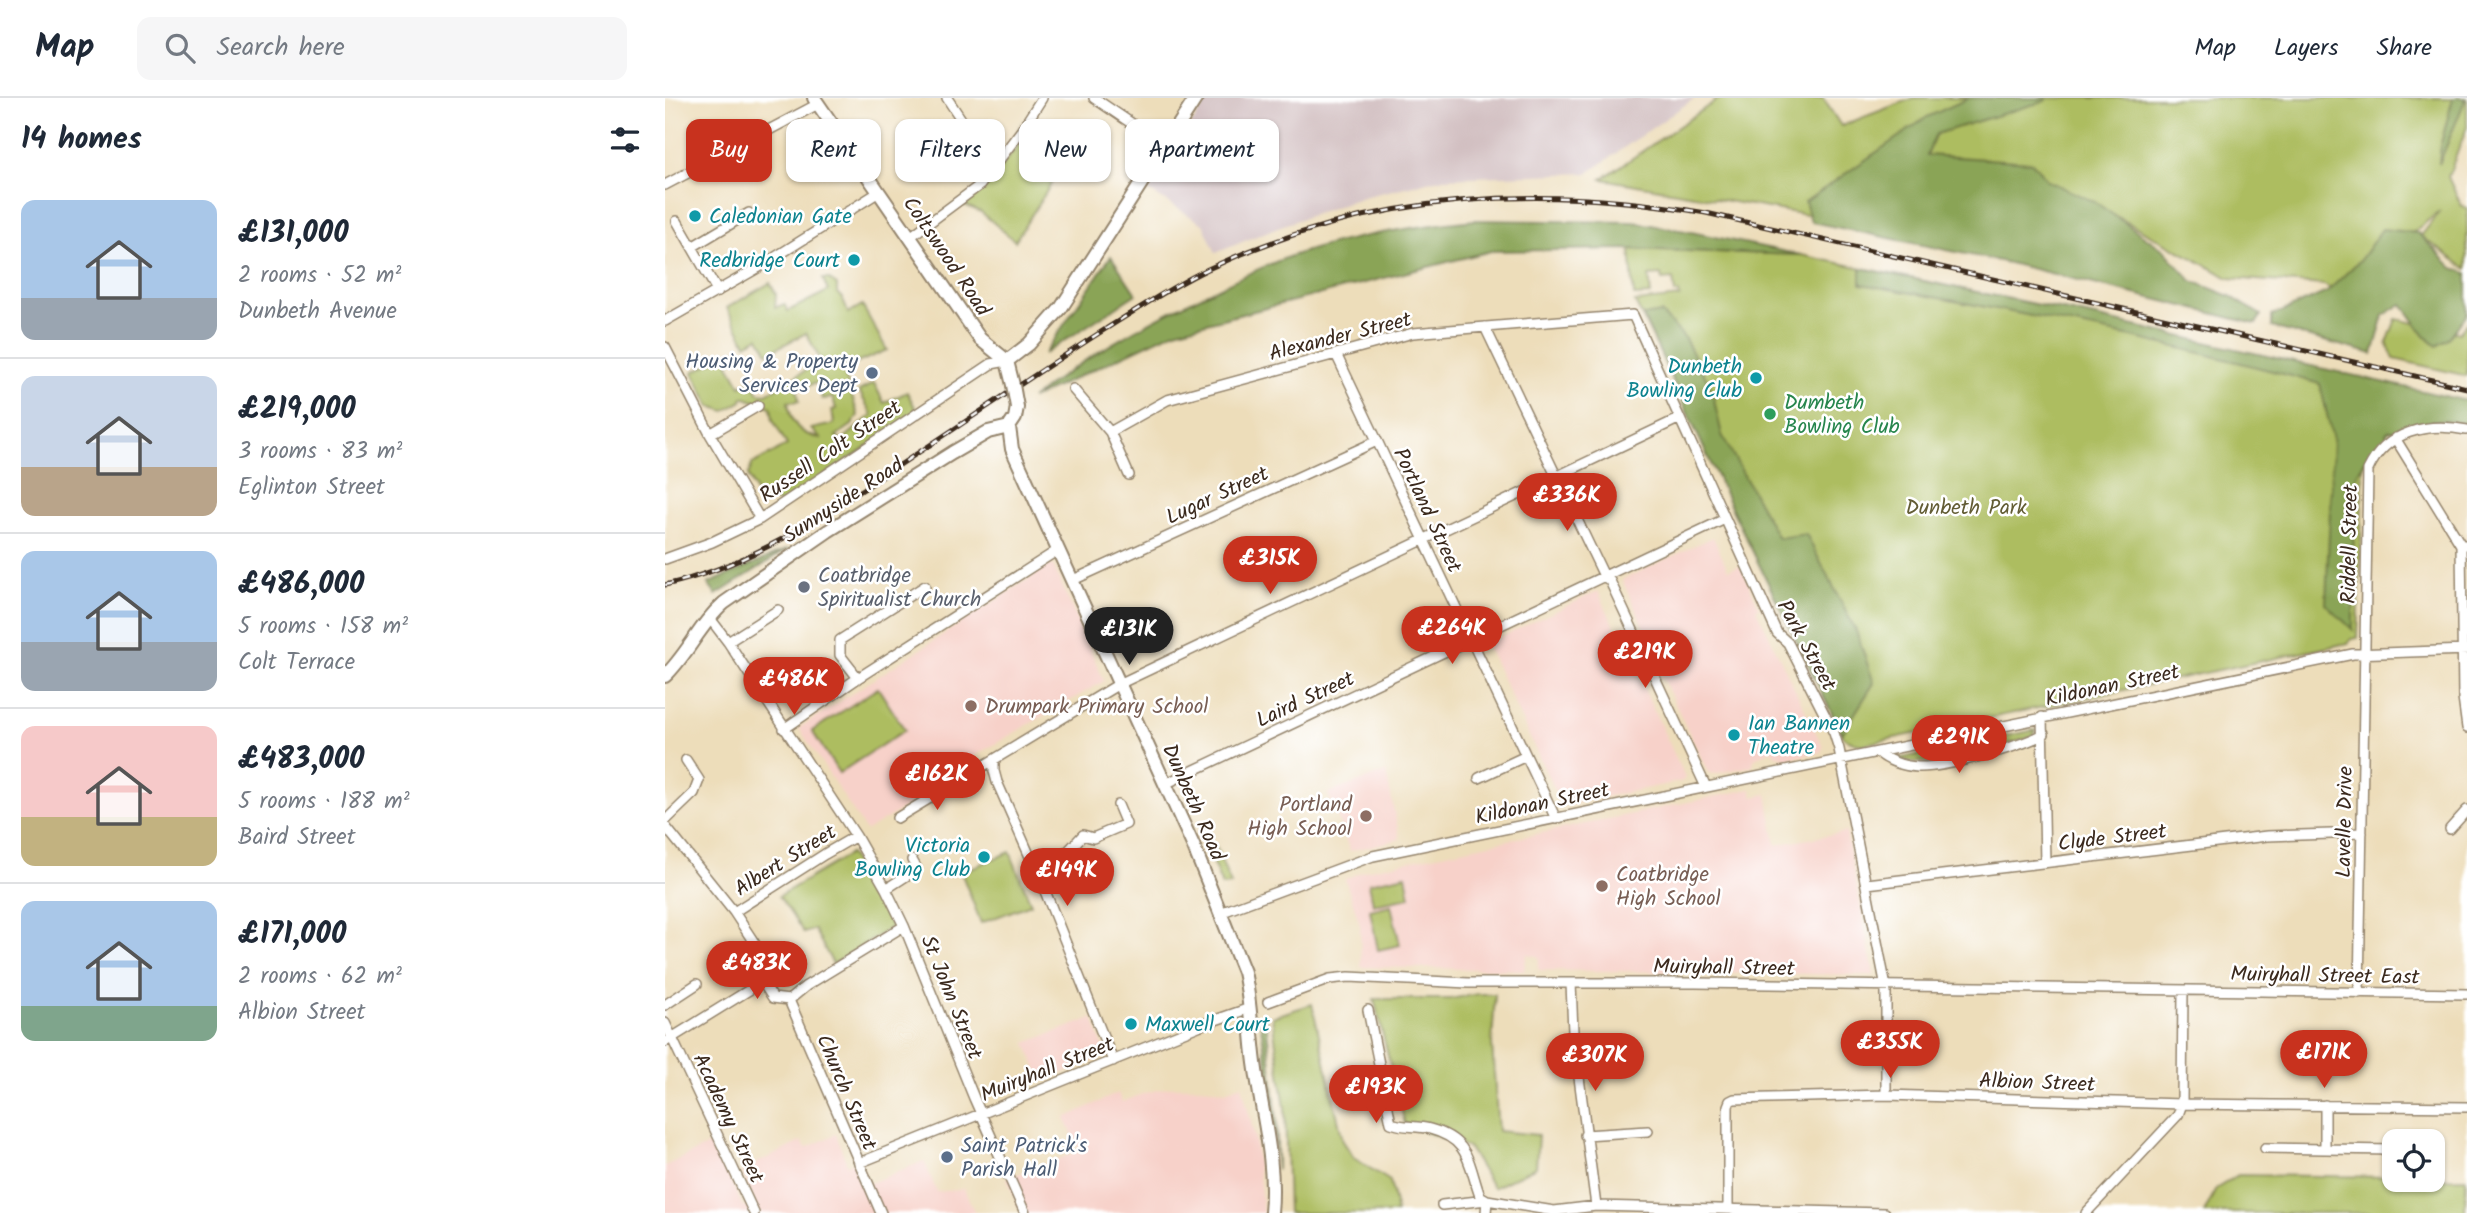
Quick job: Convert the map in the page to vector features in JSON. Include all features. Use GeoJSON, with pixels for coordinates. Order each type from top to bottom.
{"type":"FeatureCollection","features":[{"type":"Feature","properties":{"kind":"main road"},"geometry":{"type":"LineString","coordinates":[[1182,119],[1196,98]]}},
{"type":"Feature","properties":{"kind":"main road","name":"Coltswood Road"},"geometry":{"type":"LineString","coordinates":[[816,101],[981,339],[1007,361]]}},
{"type":"Feature","properties":{"kind":"main road"},"geometry":{"type":"LineString","coordinates":[[1009,427],[1015,418],[1017,407],[1007,361],[1029,344],[1061,308],[1142,182]]}},
{"type":"Feature","properties":{"kind":"main road","name":"Dunbeth Road"},"geometry":{"type":"LineString","coordinates":[[1009,427],[1012,450],[1193,845],[1244,972],[1255,1065],[1272,1164],[1271,1213]]}},
{"type":"Feature","properties":{"kind":"main road","name":"Sunnyside Road"},"geometry":{"type":"LineString","coordinates":[[665,677],[689,648],[709,617],[724,603],[828,531],[988,432],[1009,427]]}},
{"type":"Feature","properties":{"kind":"street"},"geometry":{"type":"LineString","coordinates":[[947,98],[961,119]]}},
{"type":"Feature","properties":{"kind":"street"},"geometry":{"type":"LineString","coordinates":[[1005,153],[1042,98]]}},
{"type":"Feature","properties":{"kind":"street"},"geometry":{"type":"LineString","coordinates":[[1094,98],[1125,119]]}},
{"type":"Feature","properties":{"kind":"street"},"geometry":{"type":"LineString","coordinates":[[665,185],[816,101]]}},
{"type":"Feature","properties":{"kind":"street"},"geometry":{"type":"LineString","coordinates":[[910,237],[965,197],[981,182]]}},
{"type":"Feature","properties":{"kind":"street"},"geometry":{"type":"LineString","coordinates":[[665,321],[718,292],[880,192]]}},
{"type":"Feature","properties":{"kind":"street"},"geometry":{"type":"LineString","coordinates":[[692,247],[749,213]]}},
{"type":"Feature","properties":{"kind":"street"},"geometry":{"type":"LineString","coordinates":[[677,222],[718,292]]}},
{"type":"Feature","properties":{"kind":"street","name":"Alexander Street"},"geometry":{"type":"LineString","coordinates":[[1109,432],[1167,400],[1413,333],[1633,315]]}},
{"type":"Feature","properties":{"kind":"street","name":"Park Street"},"geometry":{"type":"LineString","coordinates":[[1633,315],[1777,633],[1788,643],[1834,733],[1887,988],[1886,1095]]}},
{"type":"Feature","properties":{"kind":"street"},"geometry":{"type":"LineString","coordinates":[[1485,327],[1604,576],[1610,581],[1706,787]]}},
{"type":"Feature","properties":{"kind":"street"},"geometry":{"type":"LineString","coordinates":[[665,348],[759,519]]}},
{"type":"Feature","properties":{"kind":"street","name":"Portland Street"},"geometry":{"type":"LineString","coordinates":[[1336,354],[1556,819]]}},
{"type":"Feature","properties":{"kind":"street","name":"Russell Colt Street"},"geometry":{"type":"LineString","coordinates":[[665,559],[712,542],[759,519],[991,364],[1007,361]]}},
{"type":"Feature","properties":{"kind":"street"},"geometry":{"type":"LineString","coordinates":[[1073,389],[1109,432],[1129,475]]}},
{"type":"Feature","properties":{"kind":"street"},"geometry":{"type":"LineString","coordinates":[[711,434],[758,406]]}},
{"type":"Feature","properties":{"kind":"street"},"geometry":{"type":"LineString","coordinates":[[897,818],[1119,684],[1678,419]]}},
{"type":"Feature","properties":{"kind":"street"},"geometry":{"type":"LineString","coordinates":[[2467,430],[2439,426],[2407,432],[2395,438],[2464,545],[2464,719],[2467,728]]}},
{"type":"Feature","properties":{"kind":"street","name":"Riddell Street"},"geometry":{"type":"LineString","coordinates":[[2365,652],[2367,479],[2372,462],[2395,438]]}},
{"type":"Feature","properties":{"kind":"street","name":"Lugar Street"},"geometry":{"type":"LineString","coordinates":[[1073,580],[1377,441]]}},
{"type":"Feature","properties":{"kind":"street","name":"Laird Street"},"geometry":{"type":"LineString","coordinates":[[1165,784],[1724,519]]}},
{"type":"Feature","properties":{"kind":"street"},"geometry":{"type":"LineString","coordinates":[[784,729],[858,678],[1058,550]]}},
{"type":"Feature","properties":{"kind":"street"},"geometry":{"type":"LineString","coordinates":[[858,678],[840,655],[840,640],[925,586]]}},
{"type":"Feature","properties":{"kind":"street"},"geometry":{"type":"LineString","coordinates":[[728,642],[778,610]]}},
{"type":"Feature","properties":{"kind":"street","name":"St John Street"},"geometry":{"type":"LineString","coordinates":[[709,617],[856,836],[886,889],[1024,1213]]}},
{"type":"Feature","properties":{"kind":"street","name":"Kildonan Street"},"geometry":{"type":"LineString","coordinates":[[1220,913],[1373,856],[2353,654],[2465,650]]}},
{"type":"Feature","properties":{"kind":"street","name":"Lavelle Drive"},"geometry":{"type":"LineString","coordinates":[[2359,993],[2365,652]]}},
{"type":"Feature","properties":{"kind":"street"},"geometry":{"type":"LineString","coordinates":[[2042,717],[2045,863]]}},
{"type":"Feature","properties":{"kind":"street","name":"Kildonan Street"},"geometry":{"type":"LineString","coordinates":[[1878,752],[1895,763],[1920,767],[1984,754],[2044,734]]}},
{"type":"Feature","properties":{"kind":"street"},"geometry":{"type":"LineString","coordinates":[[1479,778],[1525,756]]}},
{"type":"Feature","properties":{"kind":"street"},"geometry":{"type":"LineString","coordinates":[[686,760],[699,780],[694,793],[665,823],[734,912],[758,948],[753,965],[773,998],[789,1000],[806,986],[904,926]]}},
{"type":"Feature","properties":{"kind":"street"},"geometry":{"type":"LineString","coordinates":[[994,760],[997,782],[1114,1060]]}},
{"type":"Feature","properties":{"kind":"street"},"geometry":{"type":"LineString","coordinates":[[1035,869],[1069,850],[1083,835],[1093,838],[1126,824],[1118,805]]}},
{"type":"Feature","properties":{"kind":"street"},"geometry":{"type":"LineString","coordinates":[[2450,829],[2467,810]]}},
{"type":"Feature","properties":{"kind":"street","name":"Clyde Street"},"geometry":{"type":"LineString","coordinates":[[1867,884],[2267,836],[2361,833]]}},
{"type":"Feature","properties":{"kind":"street","name":"Albert Street"},"geometry":{"type":"LineString","coordinates":[[734,912],[856,836]]}},
{"type":"Feature","properties":{"kind":"street"},"geometry":{"type":"LineString","coordinates":[[886,889],[917,869],[912,860]]}},
{"type":"Feature","properties":{"kind":"street","name":"Muiryhall Street"},"geometry":{"type":"LineString","coordinates":[[1268,1002],[1330,979],[1349,977],[1468,983],[2183,990]]}},
{"type":"Feature","properties":{"kind":"street"},"geometry":{"type":"LineString","coordinates":[[669,1040],[762,982]]}},
{"type":"Feature","properties":{"kind":"street"},"geometry":{"type":"LineString","coordinates":[[1571,983],[1573,1031],[1596,1206]]}},
{"type":"Feature","properties":{"kind":"street"},"geometry":{"type":"LineString","coordinates":[[665,1005],[697,984]]}},
{"type":"Feature","properties":{"kind":"street"},"geometry":{"type":"LineString","coordinates":[[2086,1213],[2178,1115],[2182,1104],[2183,990]]}},
{"type":"Feature","properties":{"kind":"street","name":"Muiryhall Street East"},"geometry":{"type":"LineString","coordinates":[[2183,990],[2467,994]]}},
{"type":"Feature","properties":{"kind":"street","name":"Church Street"},"geometry":{"type":"LineString","coordinates":[[789,1000],[881,1213]]}},
{"type":"Feature","properties":{"kind":"street","name":"Muiryhall Street"},"geometry":{"type":"LineString","coordinates":[[859,1163],[1201,1025],[1250,1008]]}},
{"type":"Feature","properties":{"kind":"street"},"geometry":{"type":"LineString","coordinates":[[1368,1010],[1391,1123],[1402,1127],[1429,1128],[1446,1135],[1461,1147],[1471,1162],[1480,1196],[1487,1200]]}},
{"type":"Feature","properties":{"kind":"street","name":"Academy Street"},"geometry":{"type":"LineString","coordinates":[[665,1023],[669,1040],[754,1213]]}},
{"type":"Feature","properties":{"kind":"street","name":"Albion Street"},"geometry":{"type":"LineString","coordinates":[[1728,1209],[1730,1101],[1752,1098],[1886,1095],[2182,1104],[2467,1107]]}},
{"type":"Feature","properties":{"kind":"street"},"geometry":{"type":"LineString","coordinates":[[2325,1105],[2325,1149]]}},
{"type":"Feature","properties":{"kind":"street"},"geometry":{"type":"LineString","coordinates":[[1585,1135],[1648,1131]]}},
{"type":"Feature","properties":{"kind":"street"},"geometry":{"type":"LineString","coordinates":[[2265,1148],[2382,1150]]}},
{"type":"Feature","properties":{"kind":"street"},"geometry":{"type":"LineString","coordinates":[[1486,1213],[1487,1200]]}},
{"type":"Feature","properties":{"kind":"street"},"geometry":{"type":"LineString","coordinates":[[1442,1205],[1487,1200],[1554,1210],[1596,1206],[1885,1213]]}},
{"type":"Feature","properties":{"kind":"shaded area"},"geometry":{"type":"Polygon","coordinates":[[[1208,98],[1695,98],[1588,173],[1444,178],[1363,197],[1278,227],[1216,253],[1203,224],[1149,191],[1155,182],[1279,182],[1279,119],[1195,119],[1208,98]]]}},
{"type":"Feature","properties":{"kind":"shaded area"},"geometry":{"type":"Polygon","coordinates":[[[1713,537],[1728,570],[1740,565],[1759,607],[1756,609],[1823,747],[1821,752],[1786,759],[1771,750],[1755,758],[1752,766],[1713,774],[1708,772],[1650,652],[1654,649],[1622,580],[1713,537]]]}},
{"type":"Feature","properties":{"kind":"shaded area"},"geometry":{"type":"Polygon","coordinates":[[[1053,565],[1104,681],[976,755],[966,771],[866,831],[799,728],[1053,565]]]}},
{"type":"Feature","properties":{"kind":"shaded area"},"geometry":{"type":"Polygon","coordinates":[[[1598,591],[1685,777],[1683,781],[1565,805],[1560,802],[1486,644],[1598,591]]]}},
{"type":"Feature","properties":{"kind":"shaded area","name":"Portland High School"},"geometry":{"type":"Polygon","coordinates":[[[1386,772],[1400,839],[1350,851],[1328,793],[1386,772]]]}},
{"type":"Feature","properties":{"kind":"shaded area","name":"Coatbridge High School"},"geometry":{"type":"Polygon","coordinates":[[[1751,789],[1753,797],[1767,794],[1776,845],[1846,832],[1874,975],[1538,970],[1539,957],[1527,954],[1524,970],[1361,967],[1360,924],[1345,879],[1366,870],[1751,789]]]}},
{"type":"Feature","properties":{"kind":"shaded area"},"geometry":{"type":"Polygon","coordinates":[[[1093,1018],[1106,1056],[1042,1081],[1026,1043],[1093,1018]]]}},
{"type":"Feature","properties":{"kind":"shaded area"},"geometry":{"type":"Polygon","coordinates":[[[1242,1085],[1255,1138],[1263,1213],[1021,1213],[1007,1178],[1080,1151],[1065,1118],[1118,1093],[1122,1102],[1171,1087],[1203,1087],[1225,1091],[1242,1085]]]}},
{"type":"Feature","properties":{"kind":"shaded area"},"geometry":{"type":"Polygon","coordinates":[[[836,1134],[847,1165],[858,1161],[868,1184],[924,1161],[937,1192],[964,1189],[975,1213],[665,1213],[665,1166],[712,1143],[743,1207],[755,1202],[741,1171],[802,1141],[806,1148],[836,1134]]]}},
{"type":"Feature","properties":{"kind":"green space"},"geometry":{"type":"Polygon","coordinates":[[[1720,98],[1823,98],[1841,126],[1913,98],[2467,98],[2467,127],[2448,177],[2461,205],[2467,208],[2467,269],[2421,236],[2440,211],[2401,242],[2354,303],[2324,285],[2229,278],[2094,204],[1824,218],[1602,179],[1720,98]]]}},
{"type":"Feature","properties":{"kind":"green space"},"geometry":{"type":"Polygon","coordinates":[[[1969,98],[2047,98],[2045,101],[1936,134],[1927,155],[2032,162],[2048,181],[2095,202],[2164,250],[2192,281],[2230,296],[2261,315],[2256,324],[2009,263],[1811,222],[1805,202],[1927,117],[1969,98]]]}},
{"type":"Feature","properties":{"kind":"green space"},"geometry":{"type":"Polygon","coordinates":[[[2453,98],[2466,98],[2439,164],[2441,143],[2453,98]]]}},
{"type":"Feature","properties":{"kind":"green space"},"geometry":{"type":"Polygon","coordinates":[[[1019,144],[1019,182],[1052,182],[1015,241],[981,212],[964,205],[988,182],[1005,182],[1005,161],[1019,144]]]}},
{"type":"Feature","properties":{"kind":"green space"},"geometry":{"type":"Polygon","coordinates":[[[1475,220],[1634,222],[1801,255],[1630,249],[1491,251],[1175,331],[1031,399],[1097,353],[1143,326],[1190,301],[1276,262],[1363,236],[1475,220]]]}},
{"type":"Feature","properties":{"kind":"green space"},"geometry":{"type":"Polygon","coordinates":[[[2382,229],[2418,233],[2453,268],[2467,273],[2467,314],[2448,339],[2437,346],[2425,336],[2402,304],[2384,315],[2373,354],[2272,327],[2272,316],[2327,292],[2360,260],[2382,229]]]}},
{"type":"Feature","properties":{"kind":"green space","name":"Dunbeth Park"},"geometry":{"type":"Polygon","coordinates":[[[1630,249],[1801,255],[2072,312],[2412,389],[2395,432],[2390,430],[2386,433],[2388,438],[2372,453],[2363,468],[2358,638],[2348,643],[1861,745],[1844,738],[1635,302],[1680,297],[1679,293],[1675,293],[1673,279],[1662,280],[1661,275],[1649,276],[1651,295],[1634,296],[1630,249]]]}},
{"type":"Feature","properties":{"kind":"green space"},"geometry":{"type":"Polygon","coordinates":[[[1111,256],[1136,294],[1044,354],[1111,256]]]}},
{"type":"Feature","properties":{"kind":"green space"},"geometry":{"type":"Polygon","coordinates":[[[1861,268],[2072,312],[2467,401],[2467,424],[2433,421],[2405,430],[2390,430],[2386,433],[2388,437],[2363,463],[2354,483],[2353,630],[2326,604],[2333,440],[2320,384],[2092,328],[1861,284],[1861,268]]]}},
{"type":"Feature","properties":{"kind":"green space"},"geometry":{"type":"Polygon","coordinates":[[[823,279],[837,285],[837,293],[843,299],[848,313],[862,305],[887,350],[843,369],[858,415],[852,425],[836,436],[842,440],[872,415],[859,391],[874,383],[884,403],[907,392],[918,413],[782,504],[757,495],[748,476],[752,464],[787,445],[773,420],[771,407],[743,397],[742,401],[725,411],[710,406],[693,372],[735,350],[739,356],[728,363],[741,386],[752,380],[759,393],[766,394],[821,361],[806,333],[768,353],[759,337],[746,344],[727,308],[770,283],[776,294],[775,308],[784,304],[788,311],[828,291],[823,279]],[[819,383],[797,387],[799,401],[788,402],[797,427],[820,438],[811,429],[834,424],[832,410],[836,409],[833,398],[822,399],[819,383]]]}},
{"type":"Feature","properties":{"kind":"green space"},"geometry":{"type":"Polygon","coordinates":[[[1661,313],[1684,337],[1711,387],[1722,435],[1778,538],[1806,534],[1856,631],[1874,683],[1842,734],[1732,509],[1643,316],[1661,313]]]}},
{"type":"Feature","properties":{"kind":"green space"},"geometry":{"type":"Polygon","coordinates":[[[2396,319],[2459,333],[2467,323],[2467,376],[2394,359],[2387,343],[2396,319]]]}},
{"type":"Feature","properties":{"kind":"green space"},"geometry":{"type":"Polygon","coordinates":[[[788,549],[716,595],[708,584],[788,549]]]}},
{"type":"Feature","properties":{"kind":"green space"},"geometry":{"type":"Polygon","coordinates":[[[878,688],[905,730],[839,773],[812,731],[878,688]]]}},
{"type":"Feature","properties":{"kind":"green space"},"geometry":{"type":"Polygon","coordinates":[[[2036,730],[2033,736],[1984,752],[1947,760],[1913,762],[1898,759],[2036,730]]]}},
{"type":"Feature","properties":{"kind":"green space"},"geometry":{"type":"Polygon","coordinates":[[[1216,847],[1231,885],[1222,886],[1208,851],[1216,847]]]}},
{"type":"Feature","properties":{"kind":"green space"},"geometry":{"type":"Polygon","coordinates":[[[1010,852],[1031,904],[981,923],[961,872],[1010,852]]]}},
{"type":"Feature","properties":{"kind":"green space"},"geometry":{"type":"Polygon","coordinates":[[[850,854],[892,927],[833,964],[814,929],[804,933],[779,896],[850,854]]]}},
{"type":"Feature","properties":{"kind":"green space"},"geometry":{"type":"Polygon","coordinates":[[[1406,875],[1410,897],[1373,904],[1369,883],[1406,875]]]}},
{"type":"Feature","properties":{"kind":"green space"},"geometry":{"type":"Polygon","coordinates":[[[1391,905],[1400,945],[1378,950],[1370,910],[1391,905]]]}},
{"type":"Feature","properties":{"kind":"green space"},"geometry":{"type":"Polygon","coordinates":[[[1495,994],[1492,1044],[1498,1131],[1538,1135],[1536,1167],[1493,1188],[1469,1148],[1405,1124],[1374,999],[1450,999],[1495,994]]]}},
{"type":"Feature","properties":{"kind":"green space"},"geometry":{"type":"Polygon","coordinates":[[[1312,1004],[1343,1141],[1354,1158],[1390,1181],[1397,1213],[1288,1213],[1285,1108],[1272,1017],[1312,1004]]]}},
{"type":"Feature","properties":{"kind":"green space"},"geometry":{"type":"Polygon","coordinates":[[[1266,1019],[1277,1122],[1277,1170],[1272,1096],[1260,1020],[1266,1019]]]}},
{"type":"Feature","properties":{"kind":"green space"},"geometry":{"type":"Polygon","coordinates":[[[2238,1175],[2382,1177],[2382,1192],[2445,1192],[2445,1179],[2466,1178],[2465,1213],[2204,1213],[2216,1189],[2238,1175]]]}},
{"type":"Feature","properties":{"kind":"railway"},"geometry":{"type":"LineString","coordinates":[[665,585],[736,562],[802,528],[1104,330],[1168,290],[1208,269],[1268,244],[1329,224],[1390,210],[1453,202],[1515,198],[1579,199],[1706,213],[2467,388]]}},
{"type":"Feature","properties":{"kind":"place","name":"Caledonian Gate"},"geometry":{"type":"Point","coordinates":[695,216]}},
{"type":"Feature","properties":{"kind":"place","name":"Redbridge Court"},"geometry":{"type":"Point","coordinates":[854,260]}},
{"type":"Feature","properties":{"kind":"place","name":"Housing & Property Services Dept"},"geometry":{"type":"Point","coordinates":[872,373]}},
{"type":"Feature","properties":{"kind":"place","name":"Dunbeth Bowling Club"},"geometry":{"type":"Point","coordinates":[1756,378]}},
{"type":"Feature","properties":{"kind":"place","name":"Dumbeth Bowling Club"},"geometry":{"type":"Point","coordinates":[1770,414]}},
{"type":"Feature","properties":{"kind":"place","name":"Coatbridge Spiritualist Church"},"geometry":{"type":"Point","coordinates":[804,587]}},
{"type":"Feature","properties":{"kind":"place","name":"Drumpark Primary School"},"geometry":{"type":"Point","coordinates":[971,706]}},
{"type":"Feature","properties":{"kind":"place","name":"Ian Bannen Theatre"},"geometry":{"type":"Point","coordinates":[1734,735]}},
{"type":"Feature","properties":{"kind":"place","name":"Portland High School"},"geometry":{"type":"Point","coordinates":[1366,816]}},
{"type":"Feature","properties":{"kind":"place","name":"Victoria Bowling Club"},"geometry":{"type":"Point","coordinates":[984,857]}},
{"type":"Feature","properties":{"kind":"place","name":"Coatbridge High School"},"geometry":{"type":"Point","coordinates":[1602,886]}},
{"type":"Feature","properties":{"kind":"place","name":"Maxwell Court"},"geometry":{"type":"Point","coordinates":[1131,1024]}},
{"type":"Feature","properties":{"kind":"place","name":"Saint Patrick's Parish Hall"},"geometry":{"type":"Point","coordinates":[947,1157]}}]}
